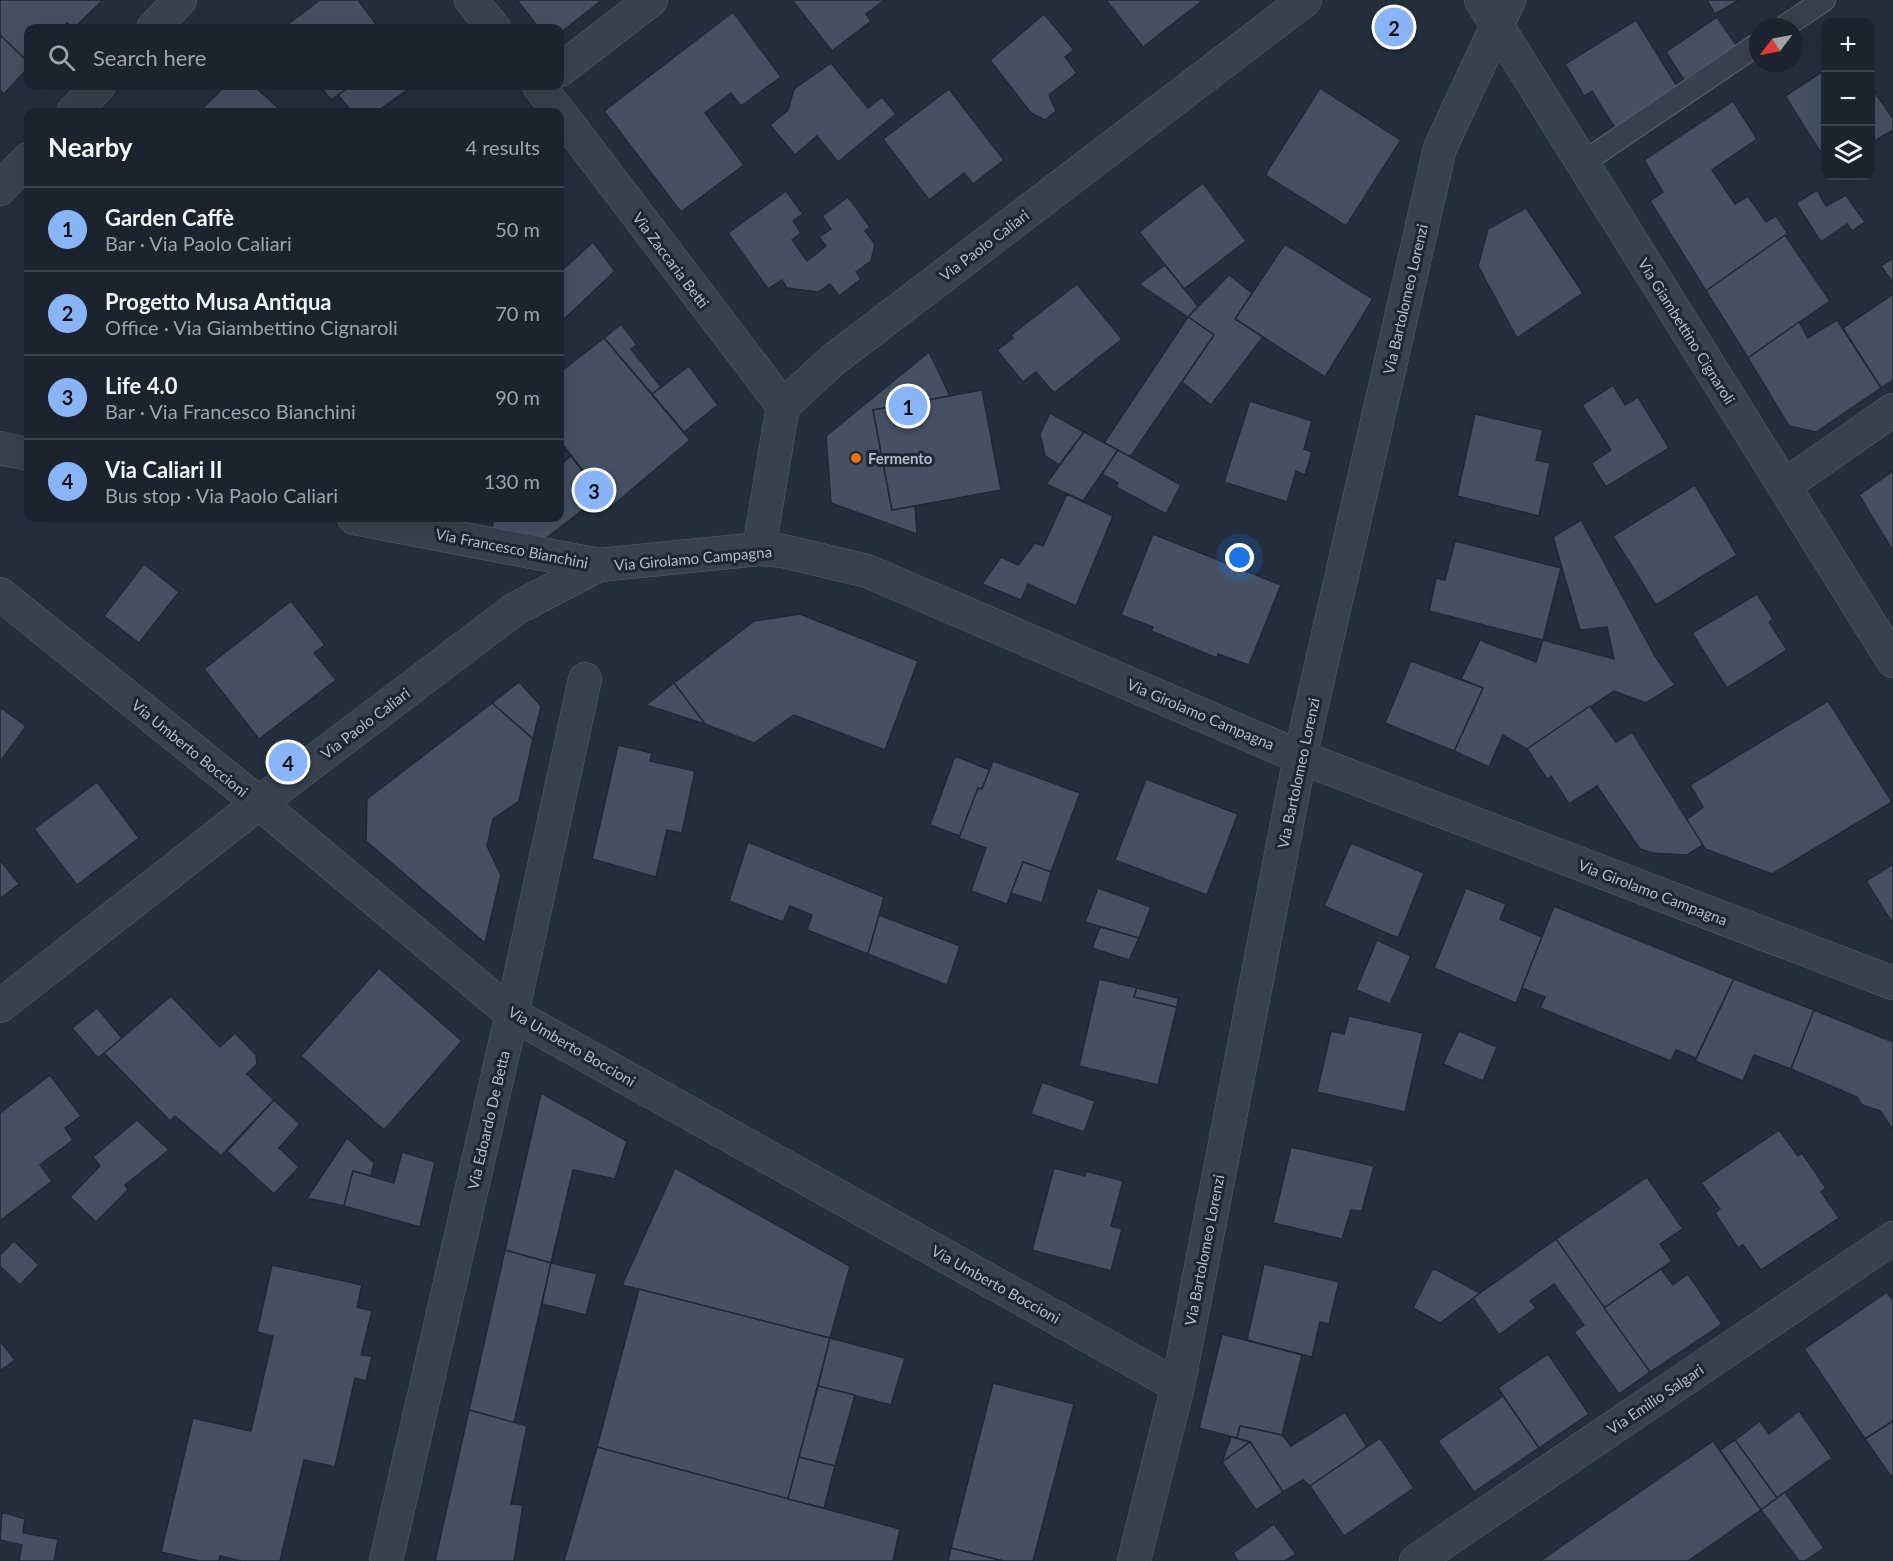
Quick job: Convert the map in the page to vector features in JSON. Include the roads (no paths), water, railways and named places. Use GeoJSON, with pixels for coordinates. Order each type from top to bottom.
{"type":"FeatureCollection","features":[{"type":"Feature","properties":{"kind":"street"},"geometry":{"type":"LineString","coordinates":[[157,24],[180,0]]}},
{"type":"Feature","properties":{"kind":"street"},"geometry":{"type":"LineString","coordinates":[[471,0],[491,24]]}},
{"type":"Feature","properties":{"kind":"street"},"geometry":{"type":"LineString","coordinates":[[564,67],[651,0]]}},
{"type":"Feature","properties":{"kind":"street","name":"Via Paolo Caliari"},"geometry":{"type":"LineString","coordinates":[[783,406],[833,360],[1305,0]]}},
{"type":"Feature","properties":{"kind":"street","name":"Via Giambettino Cignaroli"},"geometry":{"type":"LineString","coordinates":[[1495,8],[1581,164],[1785,485],[1893,661]]}},
{"type":"Feature","properties":{"kind":"street","name":"Via Bartolomeo Lorenzi"},"geometry":{"type":"LineString","coordinates":[[1134,1561],[1178,1386],[1300,757],[1440,148],[1495,8]]}},
{"type":"Feature","properties":{"kind":"street"},"geometry":{"type":"LineString","coordinates":[[77,108],[95,90]]}},
{"type":"Feature","properties":{"kind":"street","name":"Via Zaccaria Betti"},"geometry":{"type":"LineString","coordinates":[[542,90],[555,108]]}},
{"type":"Feature","properties":{"kind":"street","name":"Via Zaccaria Betti"},"geometry":{"type":"LineString","coordinates":[[564,120],[783,406]]}},
{"type":"Feature","properties":{"kind":"street"},"geometry":{"type":"LineString","coordinates":[[0,189],[24,163]]}},
{"type":"Feature","properties":{"kind":"street"},"geometry":{"type":"LineString","coordinates":[[759,549],[783,406]]}},
{"type":"Feature","properties":{"kind":"street"},"geometry":{"type":"LineString","coordinates":[[1785,485],[1893,410]]}},
{"type":"Feature","properties":{"kind":"street"},"geometry":{"type":"LineString","coordinates":[[0,448],[24,453]]}},
{"type":"Feature","properties":{"kind":"street","name":"Via Francesco Bianchini"},"geometry":{"type":"LineString","coordinates":[[375,522],[599,565]]}},
{"type":"Feature","properties":{"kind":"street","name":"Via Girolamo Campagna"},"geometry":{"type":"LineString","coordinates":[[599,565],[759,549],[783,551],[867,571],[1300,757],[1893,983]]}},
{"type":"Feature","properties":{"kind":"street","name":"Via Paolo Caliari"},"geometry":{"type":"LineString","coordinates":[[0,1006],[259,803],[515,609],[599,565]]}},
{"type":"Feature","properties":{"kind":"street","name":"Via Umberto Boccioni"},"geometry":{"type":"LineString","coordinates":[[0,594],[259,803],[512,1014],[1178,1386]]}},
{"type":"Feature","properties":{"kind":"street","name":"Via Edoardo De Betta"},"geometry":{"type":"LineString","coordinates":[[386,1561],[512,1014],[585,679]]}},
{"type":"Feature","properties":{"kind":"street","name":"Via Emilio Salgari"},"geometry":{"type":"LineString","coordinates":[[1416,1561],[1893,1238]]}},
{"type":"Feature","properties":{"kind":"lane"},"geometry":{"type":"LineString","coordinates":[[1797,18],[1824,0]]}},
{"type":"Feature","properties":{"kind":"lane"},"geometry":{"type":"LineString","coordinates":[[1581,164],[1749,50]]}},
{"type":"Feature","properties":{"kind":"place","name":"Progetto Musa Antiqua"},"geometry":{"type":"Point","coordinates":[1394,27]}},
{"type":"Feature","properties":{"kind":"place","name":"Garden Caffè"},"geometry":{"type":"Point","coordinates":[908,406]}},
{"type":"Feature","properties":{"kind":"place","name":"Fermento"},"geometry":{"type":"Point","coordinates":[856,458]}},
{"type":"Feature","properties":{"kind":"place","name":"Life 4.0"},"geometry":{"type":"Point","coordinates":[594,490]}},
{"type":"Feature","properties":{"kind":"place","name":"Via Caliari II"},"geometry":{"type":"Point","coordinates":[288,762]}}]}
